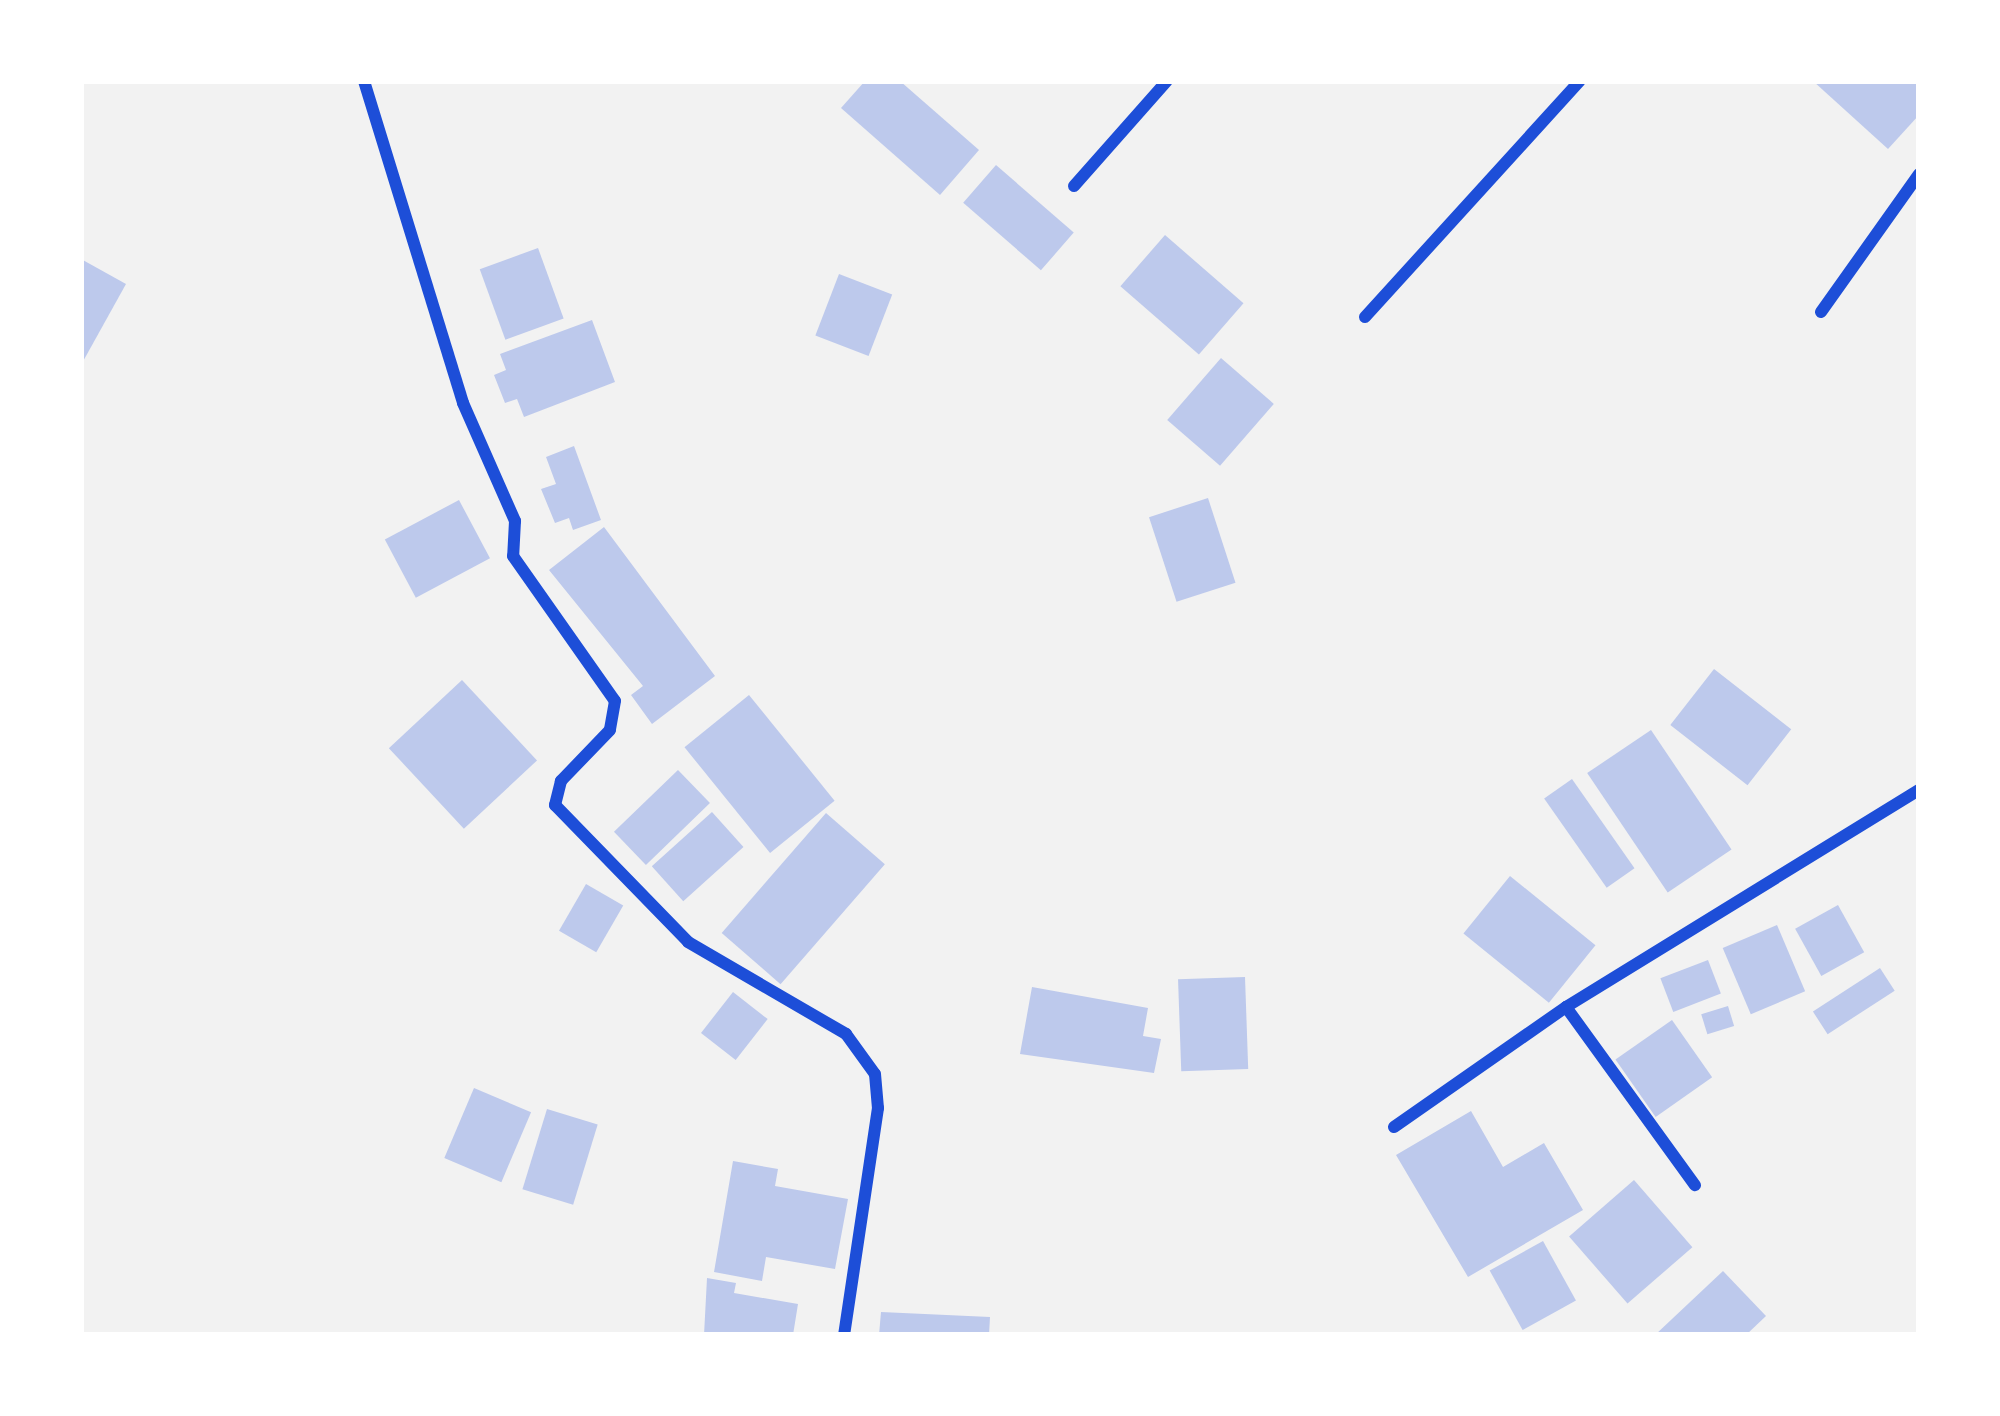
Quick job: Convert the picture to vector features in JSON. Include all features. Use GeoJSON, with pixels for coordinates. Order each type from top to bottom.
{"type":"FeatureCollection","features":[{"type":"Feature","properties":{"kind":"street"},"geometry":{"type":"LineString","coordinates":[[364,81],[463,403],[515,521],[514,556],[615,701],[610,730],[561,781],[555,805],[688,942],[846,1034],[875,1074],[878,1108],[864,1171],[844,1335]]}},
{"type":"Feature","properties":{"kind":"street"},"geometry":{"type":"LineString","coordinates":[[1074,186],[1167,81]]}},
{"type":"Feature","properties":{"kind":"street"},"geometry":{"type":"LineString","coordinates":[[1365,317],[1580,81]]}},
{"type":"Feature","properties":{"kind":"street"},"geometry":{"type":"LineString","coordinates":[[1821,312],[1919,174]]}},
{"type":"Feature","properties":{"kind":"street"},"geometry":{"type":"LineString","coordinates":[[1394,1126],[1566,1007],[1919,790]]}},
{"type":"Feature","properties":{"kind":"street"},"geometry":{"type":"LineString","coordinates":[[1566,1007],[1695,1185]]}},
{"type":"Feature","properties":{"kind":"building"},"geometry":{"type":"Polygon","coordinates":[[[865,81],[900,81],[979,150],[940,195],[841,108],[865,81]]]}},
{"type":"Feature","properties":{"kind":"building"},"geometry":{"type":"Polygon","coordinates":[[[1813,81],[1919,81],[1919,115],[1888,149],[1813,81]]]}},
{"type":"Feature","properties":{"kind":"building"},"geometry":{"type":"Polygon","coordinates":[[[996,165],[1074,233],[1041,270],[963,203],[996,165]]]}},
{"type":"Feature","properties":{"kind":"building"},"geometry":{"type":"Polygon","coordinates":[[[1165,235],[1243,303],[1199,355],[1120,286],[1165,235]]]}},
{"type":"Feature","properties":{"kind":"building"},"geometry":{"type":"Polygon","coordinates":[[[538,248],[564,318],[505,340],[480,269],[538,248]]]}},
{"type":"Feature","properties":{"kind":"building"},"geometry":{"type":"Polygon","coordinates":[[[81,259],[126,284],[81,365],[81,259]]]}},
{"type":"Feature","properties":{"kind":"building"},"geometry":{"type":"Polygon","coordinates":[[[839,274],[892,294],[869,356],[815,336],[839,274]]]}},
{"type":"Feature","properties":{"kind":"building"},"geometry":{"type":"Polygon","coordinates":[[[592,320],[615,382],[524,417],[517,399],[505,403],[494,375],[506,370],[500,354],[592,320]]]}},
{"type":"Feature","properties":{"kind":"building"},"geometry":{"type":"Polygon","coordinates":[[[1221,358],[1274,404],[1220,466],[1167,420],[1221,358]]]}},
{"type":"Feature","properties":{"kind":"building"},"geometry":{"type":"Polygon","coordinates":[[[574,446],[601,520],[573,530],[569,518],[555,523],[541,489],[556,484],[546,457],[574,446]]]}},
{"type":"Feature","properties":{"kind":"building"},"geometry":{"type":"Polygon","coordinates":[[[1208,498],[1236,583],[1177,602],[1149,517],[1208,498]]]}},
{"type":"Feature","properties":{"kind":"building"},"geometry":{"type":"Polygon","coordinates":[[[459,500],[490,558],[416,598],[385,539],[459,500]]]}},
{"type":"Feature","properties":{"kind":"building"},"geometry":{"type":"Polygon","coordinates":[[[604,527],[715,676],[652,724],[631,695],[643,686],[549,570],[604,527]]]}},
{"type":"Feature","properties":{"kind":"building"},"geometry":{"type":"Polygon","coordinates":[[[1714,669],[1791,729],[1748,785],[1670,725],[1714,669]]]}},
{"type":"Feature","properties":{"kind":"building"},"geometry":{"type":"Polygon","coordinates":[[[462,680],[537,760],[464,829],[389,748],[462,680]]]}},
{"type":"Feature","properties":{"kind":"building"},"geometry":{"type":"Polygon","coordinates":[[[749,695],[835,801],[770,853],[684,747],[749,695]]]}},
{"type":"Feature","properties":{"kind":"building"},"geometry":{"type":"Polygon","coordinates":[[[1651,730],[1732,849],[1668,892],[1587,773],[1651,730]]]}},
{"type":"Feature","properties":{"kind":"building"},"geometry":{"type":"Polygon","coordinates":[[[678,770],[710,803],[646,865],[614,832],[678,770]]]}},
{"type":"Feature","properties":{"kind":"building"},"geometry":{"type":"Polygon","coordinates":[[[1572,779],[1635,868],[1607,888],[1544,799],[1572,779]]]}},
{"type":"Feature","properties":{"kind":"building"},"geometry":{"type":"Polygon","coordinates":[[[712,812],[743,847],[683,901],[652,866],[712,812]]]}},
{"type":"Feature","properties":{"kind":"building"},"geometry":{"type":"Polygon","coordinates":[[[826,813],[885,864],[781,984],[722,933],[826,813]]]}},
{"type":"Feature","properties":{"kind":"building"},"geometry":{"type":"Polygon","coordinates":[[[1510,876],[1595,945],[1549,1003],[1463,934],[1510,876]]]}},
{"type":"Feature","properties":{"kind":"building"},"geometry":{"type":"Polygon","coordinates":[[[586,884],[623,906],[596,952],[559,931],[586,884]]]}},
{"type":"Feature","properties":{"kind":"building"},"geometry":{"type":"Polygon","coordinates":[[[1838,905],[1864,952],[1821,976],[1795,929],[1838,905]]]}},
{"type":"Feature","properties":{"kind":"building"},"geometry":{"type":"Polygon","coordinates":[[[1777,925],[1805,991],[1751,1014],[1723,948],[1777,925]]]}},
{"type":"Feature","properties":{"kind":"building"},"geometry":{"type":"Polygon","coordinates":[[[1708,960],[1721,994],[1673,1012],[1660,978],[1708,960]]]}},
{"type":"Feature","properties":{"kind":"building"},"geometry":{"type":"Polygon","coordinates":[[[1880,968],[1895,991],[1828,1034],[1813,1012],[1880,968]]]}},
{"type":"Feature","properties":{"kind":"building"},"geometry":{"type":"Polygon","coordinates":[[[1245,977],[1248,1069],[1181,1071],[1178,979],[1245,977]]]}},
{"type":"Feature","properties":{"kind":"building"},"geometry":{"type":"Polygon","coordinates":[[[1032,987],[1148,1008],[1143,1036],[1161,1039],[1154,1073],[1020,1054],[1032,987]]]}},
{"type":"Feature","properties":{"kind":"building"},"geometry":{"type":"Polygon","coordinates":[[[733,992],[768,1019],[736,1060],[701,1033],[733,992]]]}},
{"type":"Feature","properties":{"kind":"building"},"geometry":{"type":"Polygon","coordinates":[[[1728,1006],[1734,1026],[1707,1034],[1701,1014],[1728,1006]]]}},
{"type":"Feature","properties":{"kind":"building"},"geometry":{"type":"Polygon","coordinates":[[[1672,1020],[1712,1077],[1656,1117],[1615,1060],[1672,1020]]]}},
{"type":"Feature","properties":{"kind":"building"},"geometry":{"type":"Polygon","coordinates":[[[474,1088],[531,1112],[501,1182],[444,1158],[474,1088]]]}},
{"type":"Feature","properties":{"kind":"building"},"geometry":{"type":"Polygon","coordinates":[[[547,1109],[598,1124],[573,1205],[522,1189],[547,1109]]]}},
{"type":"Feature","properties":{"kind":"building"},"geometry":{"type":"Polygon","coordinates":[[[1471,1111],[1503,1167],[1544,1143],[1583,1210],[1468,1277],[1396,1155],[1471,1111]]]}},
{"type":"Feature","properties":{"kind":"building"},"geometry":{"type":"Polygon","coordinates":[[[733,1161],[778,1169],[775,1186],[848,1199],[835,1269],[766,1257],[762,1281],[714,1272],[733,1161]]]}},
{"type":"Feature","properties":{"kind":"building"},"geometry":{"type":"Polygon","coordinates":[[[1634,1180],[1692,1247],[1627,1304],[1569,1236],[1634,1180]]]}},
{"type":"Feature","properties":{"kind":"building"},"geometry":{"type":"Polygon","coordinates":[[[1543,1241],[1576,1300],[1523,1330],[1490,1271],[1543,1241]]]}},
{"type":"Feature","properties":{"kind":"building"},"geometry":{"type":"Polygon","coordinates":[[[1723,1271],[1766,1316],[1746,1335],[1655,1335],[1723,1271]]]}},
{"type":"Feature","properties":{"kind":"building"},"geometry":{"type":"Polygon","coordinates":[[[707,1278],[736,1283],[734,1293],[798,1304],[793,1335],[704,1335],[707,1278]]]}},
{"type":"Feature","properties":{"kind":"building"},"geometry":{"type":"Polygon","coordinates":[[[881,1312],[990,1317],[989,1335],[879,1335],[881,1312]]]}}]}
